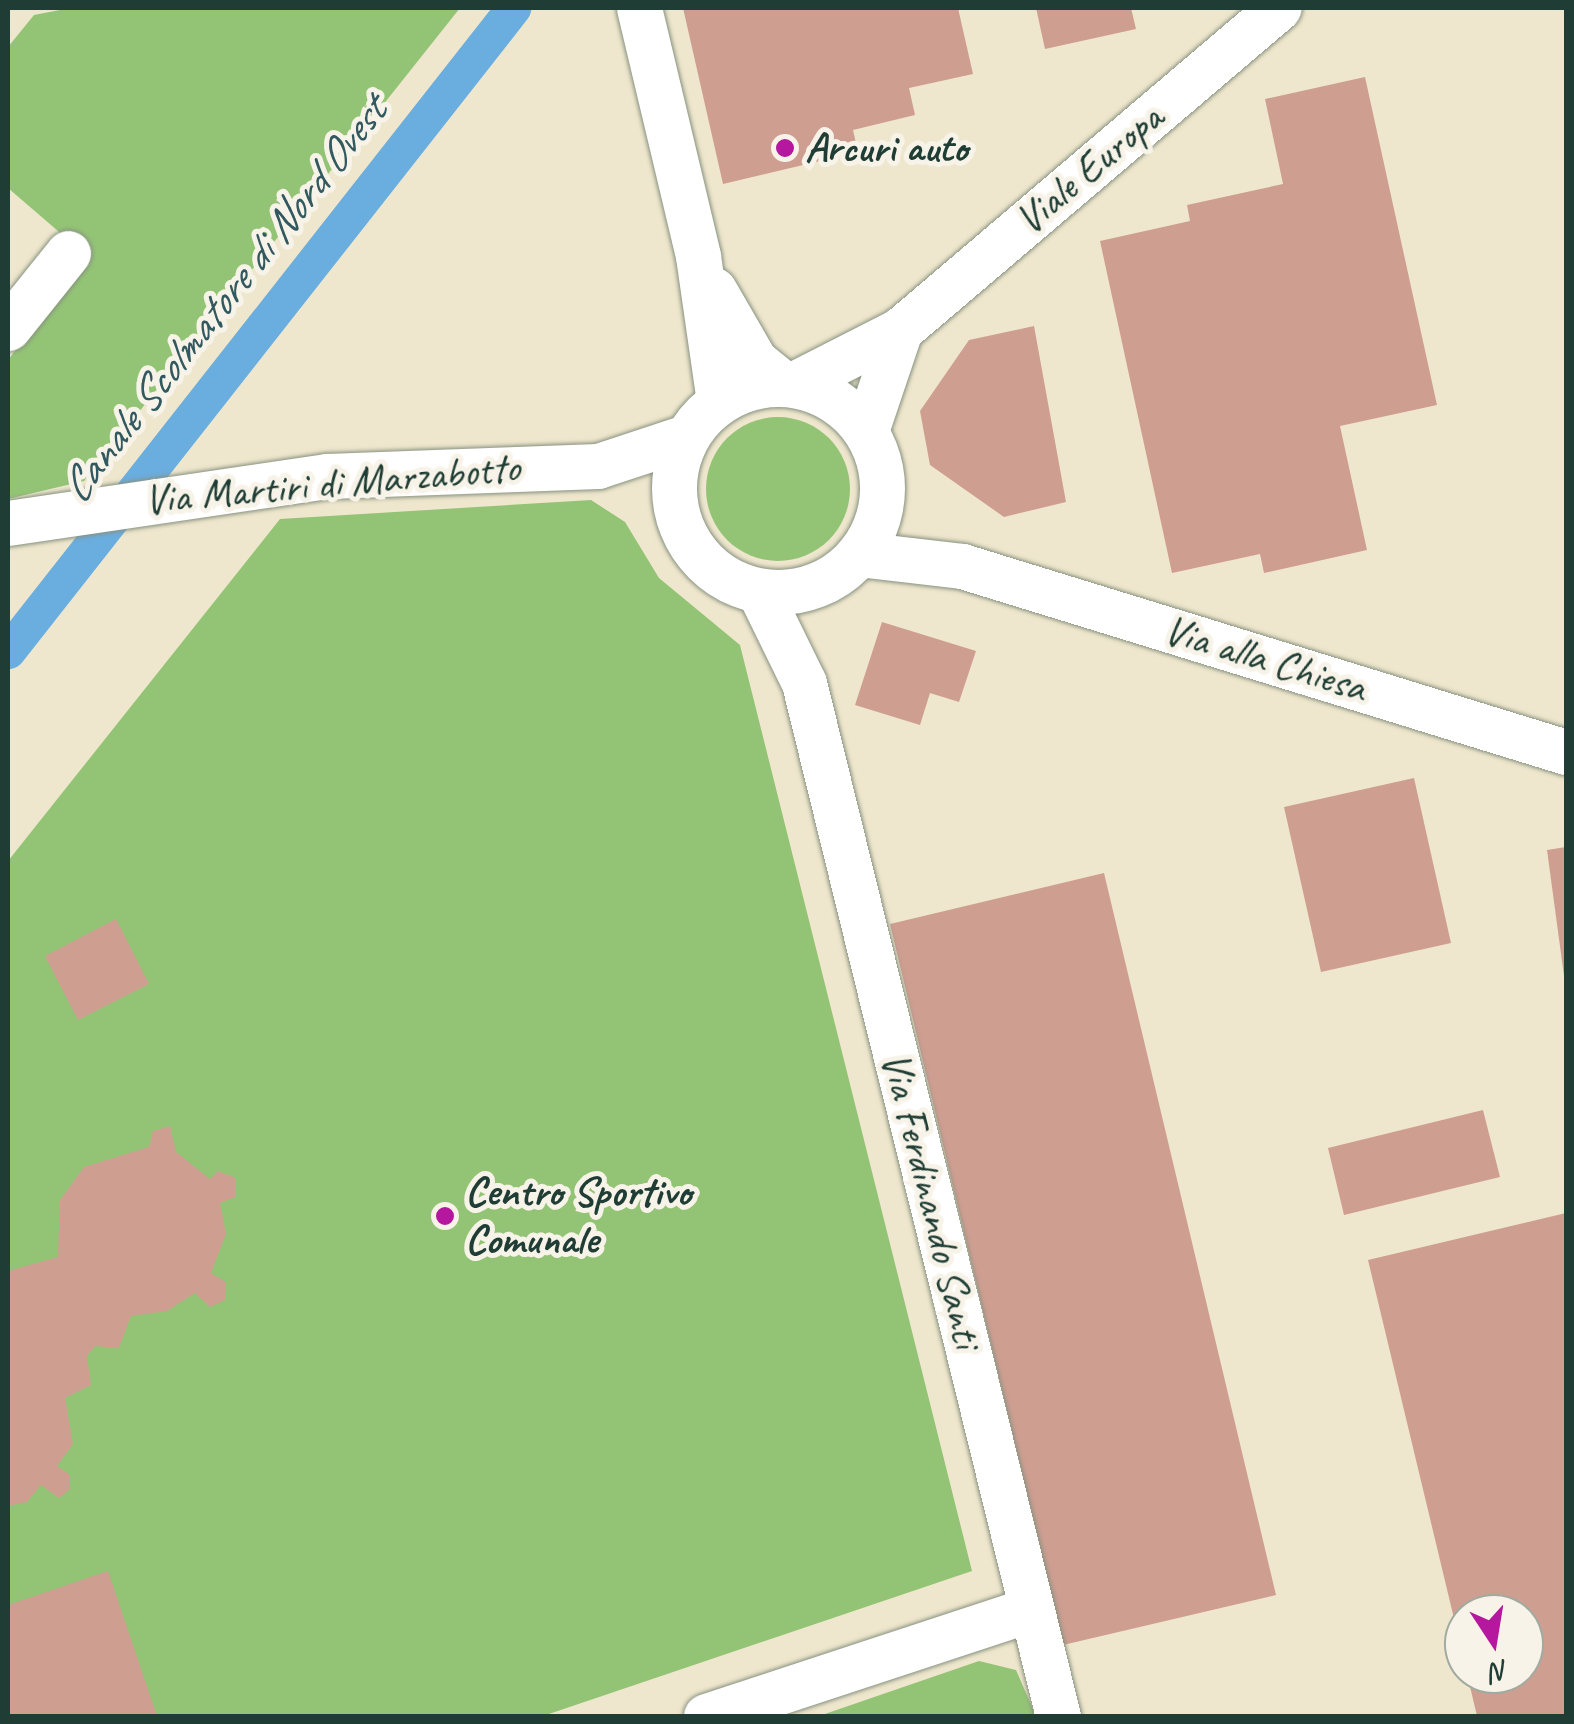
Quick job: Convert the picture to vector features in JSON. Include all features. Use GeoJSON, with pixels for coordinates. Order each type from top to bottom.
{"type":"FeatureCollection","features":[{"type":"Feature","properties":{"kind":"street"},"geometry":{"type":"LineString","coordinates":[[639,8],[698,256],[719,401]]}},
{"type":"Feature","properties":{"kind":"street","name":"Viale Europa"},"geometry":{"type":"LineString","coordinates":[[788,384],[900,330],[1278,8]]}},
{"type":"Feature","properties":{"kind":"street"},"geometry":{"type":"LineString","coordinates":[[8,328],[68,253]]}},
{"type":"Feature","properties":{"kind":"street"},"geometry":{"type":"LineString","coordinates":[[698,256],[746,347],[788,384]]}},
{"type":"Feature","properties":{"kind":"street"},"geometry":{"type":"LineString","coordinates":[[866,430],[822,392],[788,384],[719,401],[686,436],[675,509],[704,563],[760,591],[822,582],[859,554],[882,500],[866,430],[900,330]]}},
{"type":"Feature","properties":{"kind":"street","name":"Via Martiri di Marzabotto"},"geometry":{"type":"LineString","coordinates":[[24,520],[196,490],[428,468],[598,466],[686,436]]}},
{"type":"Feature","properties":{"kind":"street","name":"Via Martiri di Marzabotto"},"geometry":{"type":"LineString","coordinates":[[598,466],[675,509]]}},
{"type":"Feature","properties":{"kind":"street","name":"Via alla Chiesa"},"geometry":{"type":"LineString","coordinates":[[882,500],[962,566]]}},
{"type":"Feature","properties":{"kind":"street","name":"Via alla Chiesa"},"geometry":{"type":"LineString","coordinates":[[859,554],[962,566],[1566,752]]}},
{"type":"Feature","properties":{"kind":"street","name":"Via Ferdinando Santi"},"geometry":{"type":"LineString","coordinates":[[804,683],[822,582]]}},
{"type":"Feature","properties":{"kind":"street","name":"Via Ferdinando Santi"},"geometry":{"type":"LineString","coordinates":[[760,591],[804,683],[1058,1716]]}},
{"type":"Feature","properties":{"kind":"street"},"geometry":{"type":"LineString","coordinates":[[706,1716],[1031,1608]]}},
{"type":"Feature","properties":{"kind":"green space"},"geometry":{"type":"Polygon","coordinates":[[[70,8],[460,8],[84,481],[8,499],[8,360],[87,256],[8,188],[8,47],[34,15],[70,8]]]}},
{"type":"Feature","properties":{"kind":"green space"},"geometry":{"type":"Polygon","coordinates":[[[778,417],[805,423],[829,438],[844,462],[850,489],[844,516],[829,540],[805,555],[778,561],[751,555],[727,540],[712,516],[706,489],[712,462],[727,438],[751,423],[778,417]]]}},
{"type":"Feature","properties":{"kind":"green space","name":"Centro Sportivo Comunale"},"geometry":{"type":"Polygon","coordinates":[[[591,500],[625,522],[659,578],[740,645],[972,1571],[543,1716],[8,1716],[8,861],[280,519],[591,500]]]}},
{"type":"Feature","properties":{"kind":"green space"},"geometry":{"type":"Polygon","coordinates":[[[979,1661],[1016,1670],[1036,1716],[819,1716],[979,1661]]]}},
{"type":"Feature","properties":{"kind":"building"},"geometry":{"type":"Polygon","coordinates":[[[683,8],[958,8],[973,74],[909,88],[915,115],[853,130],[858,152],[723,184],[683,8]]]}},
{"type":"Feature","properties":{"kind":"building"},"geometry":{"type":"Polygon","coordinates":[[[1036,8],[1131,8],[1136,29],[1045,49],[1036,8]]]}},
{"type":"Feature","properties":{"kind":"building"},"geometry":{"type":"Polygon","coordinates":[[[1365,77],[1437,405],[1340,426],[1367,550],[1264,573],[1260,554],[1172,573],[1100,241],[1190,221],[1187,205],[1283,184],[1265,99],[1365,77]]]}},
{"type":"Feature","properties":{"kind":"building"},"geometry":{"type":"Polygon","coordinates":[[[1034,326],[1066,502],[1004,517],[930,465],[920,411],[969,340],[1034,326]]]}},
{"type":"Feature","properties":{"kind":"building"},"geometry":{"type":"Polygon","coordinates":[[[882,622],[976,651],[959,702],[930,693],[920,725],[855,705],[882,622]]]}},
{"type":"Feature","properties":{"kind":"building"},"geometry":{"type":"Polygon","coordinates":[[[1414,778],[1451,943],[1321,972],[1284,807],[1414,778]]]}},
{"type":"Feature","properties":{"kind":"building"},"geometry":{"type":"Polygon","coordinates":[[[1566,847],[1566,976],[1564,976],[1547,850],[1566,847]]]}},
{"type":"Feature","properties":{"kind":"building"},"geometry":{"type":"Polygon","coordinates":[[[1104,873],[1276,1595],[1063,1645],[890,924],[1104,873]]]}},
{"type":"Feature","properties":{"kind":"building"},"geometry":{"type":"Polygon","coordinates":[[[116,919],[149,984],[78,1020],[45,956],[116,919]]]}},
{"type":"Feature","properties":{"kind":"building"},"geometry":{"type":"Polygon","coordinates":[[[1483,1110],[1500,1177],[1344,1215],[1328,1148],[1483,1110]]]}},
{"type":"Feature","properties":{"kind":"building"},"geometry":{"type":"Polygon","coordinates":[[[170,1126],[176,1152],[210,1179],[218,1171],[236,1178],[236,1197],[220,1203],[226,1234],[211,1273],[226,1282],[225,1300],[210,1307],[195,1293],[167,1311],[131,1316],[119,1348],[95,1346],[87,1356],[91,1385],[65,1398],[73,1444],[57,1466],[70,1475],[70,1489],[59,1498],[41,1485],[27,1502],[8,1506],[8,1271],[58,1257],[60,1200],[84,1167],[149,1147],[153,1131],[170,1126]]]}},
{"type":"Feature","properties":{"kind":"building"},"geometry":{"type":"Polygon","coordinates":[[[1566,1213],[1566,1716],[1477,1716],[1472,1694],[1544,1694],[1544,1594],[1448,1594],[1368,1260],[1566,1213]]]}},
{"type":"Feature","properties":{"kind":"building"},"geometry":{"type":"Polygon","coordinates":[[[108,1571],[157,1716],[8,1716],[8,1605],[108,1571]]]}},
{"type":"Feature","properties":{"kind":"waterway","name":"Canale Scolmatore di Nord Ovest"},"geometry":{"type":"LineString","coordinates":[[8,651],[513,8]]}},
{"type":"Feature","properties":{"kind":"place","name":"Arcuri auto"},"geometry":{"type":"Point","coordinates":[785,148]}},
{"type":"Feature","properties":{"kind":"place","name":"Centro Sportivo Comunale"},"geometry":{"type":"Point","coordinates":[445,1216]}}]}
